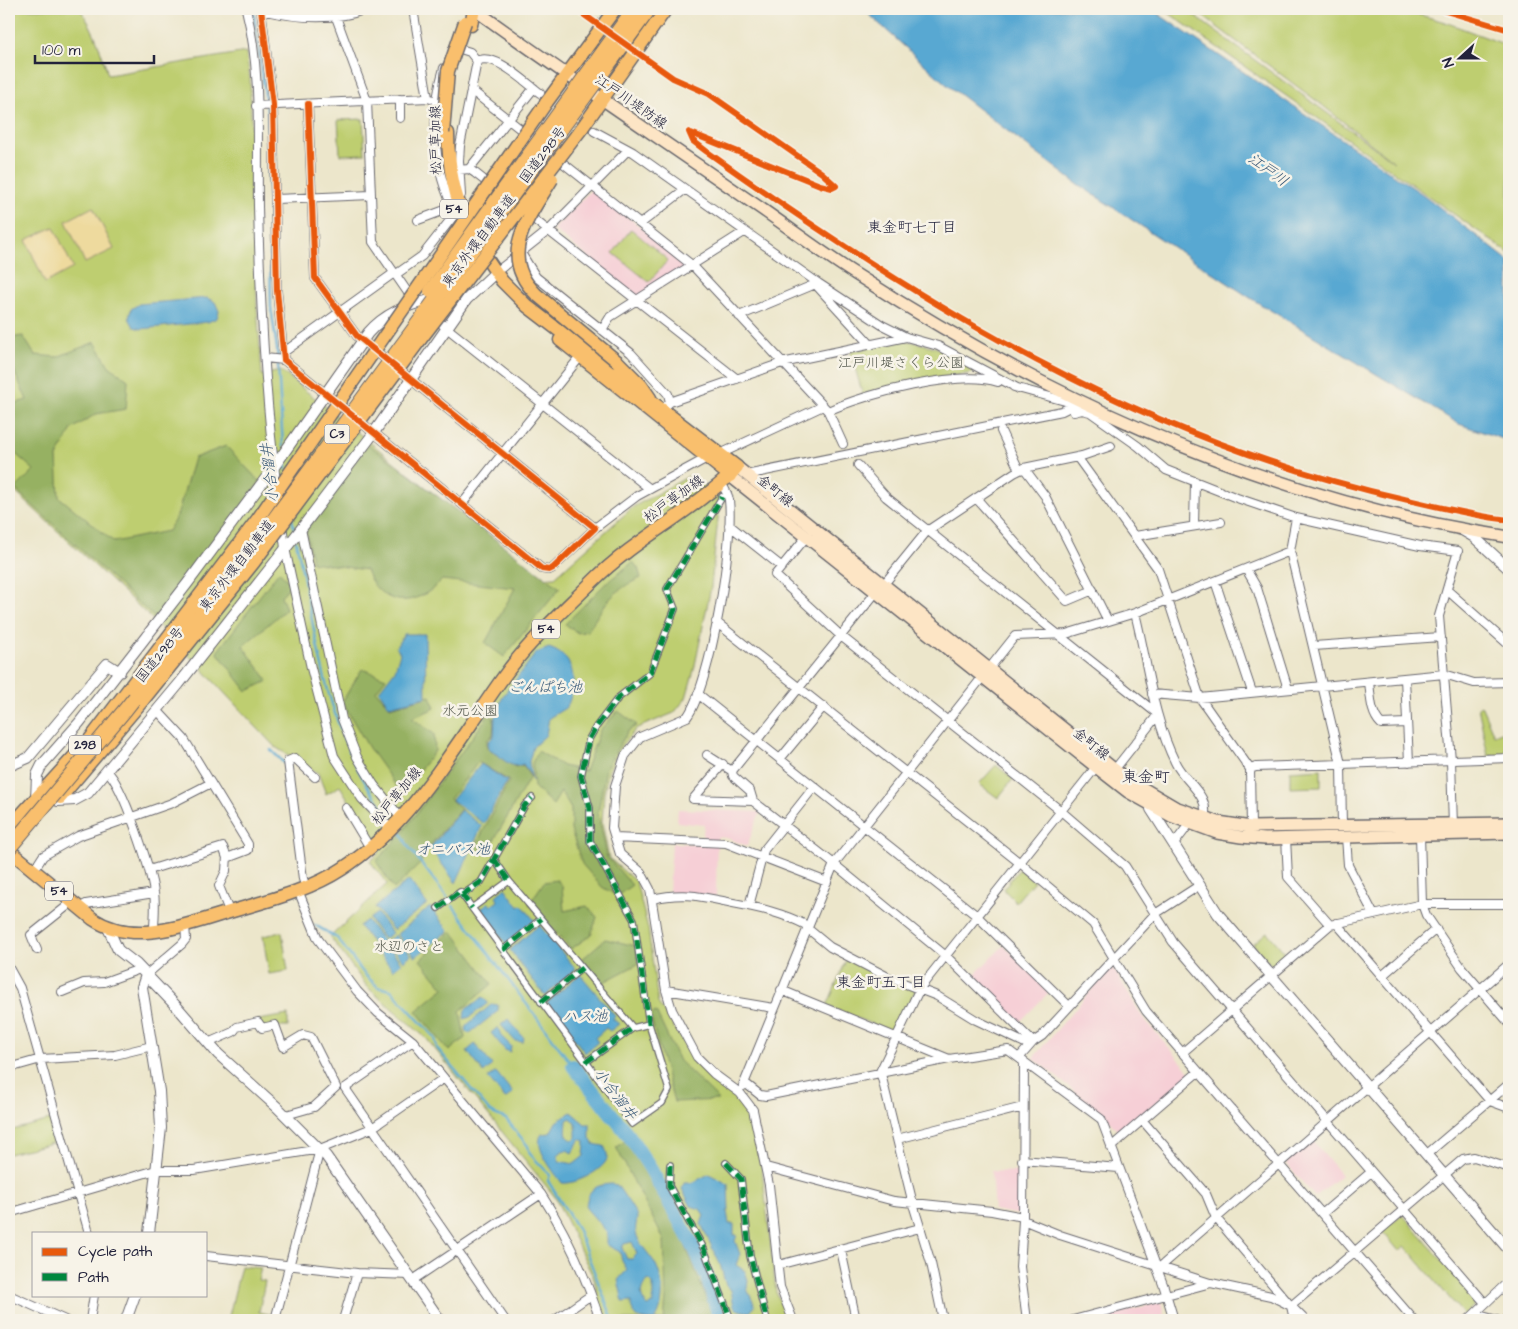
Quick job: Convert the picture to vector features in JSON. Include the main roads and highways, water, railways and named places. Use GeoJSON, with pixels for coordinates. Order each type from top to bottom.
{"type":"FeatureCollection","features":[{"type":"Feature","properties":{"kind":"highway","name":"東京外環自動車道"},"geometry":{"type":"LineString","coordinates":[[9,836],[127,699],[256,533],[634,9]]}},
{"type":"Feature","properties":{"kind":"highway","name":"東京外環自動車道"},"geometry":{"type":"LineString","coordinates":[[10,852],[256,544],[649,9]]}},
{"type":"Feature","properties":{"kind":"main road","name":"松戸草加線"},"geometry":{"type":"LineString","coordinates":[[474,9],[448,71],[444,176],[455,210],[472,249],[524,311],[707,458],[734,475]]}},
{"type":"Feature","properties":{"kind":"main road","name":"江戸川堤防線"},"geometry":{"type":"LineString","coordinates":[[474,9],[602,101],[867,282],[1077,407],[1274,481],[1401,516],[1509,537]]}},
{"type":"Feature","properties":{"kind":"main road","name":"国道298号"},"geometry":{"type":"LineString","coordinates":[[9,828],[91,738],[257,520],[544,97],[566,75],[615,9]]}},
{"type":"Feature","properties":{"kind":"main road","name":"国道298号"},"geometry":{"type":"LineString","coordinates":[[10,852],[58,801],[143,700],[254,562],[423,336],[571,144],[666,9]]}},
{"type":"Feature","properties":{"kind":"main road"},"geometry":{"type":"LineString","coordinates":[[571,144],[523,229],[516,250],[517,259],[528,287],[618,362],[641,385],[650,398]]}},
{"type":"Feature","properties":{"kind":"main road","name":"松戸草加線"},"geometry":{"type":"LineString","coordinates":[[492,275],[527,306],[650,398],[666,406],[720,454],[734,475]]}},
{"type":"Feature","properties":{"kind":"main road","name":"松戸草加線"},"geometry":{"type":"LineString","coordinates":[[10,852],[92,919],[108,928],[131,932],[154,931],[185,926],[302,889],[341,870],[370,848],[396,824],[503,678],[541,634],[614,562],[734,475]]}},
{"type":"Feature","properties":{"kind":"main road","name":"金町線"},"geometry":{"type":"LineString","coordinates":[[734,475],[807,536],[880,587]]}},
{"type":"Feature","properties":{"kind":"main road","name":"金町線"},"geometry":{"type":"LineString","coordinates":[[734,475],[880,587],[986,672],[1115,769],[1154,802],[1204,818],[1251,827],[1420,835],[1453,829],[1509,823]]}},
{"type":"Feature","properties":{"kind":"main road","name":"金町線"},"geometry":{"type":"LineString","coordinates":[[986,672],[1096,767],[1190,824],[1217,833],[1241,837],[1286,838],[1344,832],[1453,829],[1509,833]]}},
{"type":"Feature","properties":{"kind":"water","name":"江戸川"},"geometry":{"type":"Polygon","coordinates":[[[863,9],[1151,9],[1425,196],[1509,261],[1509,441],[1459,424],[1252,299],[1073,181],[946,84],[863,9]]]}},
{"type":"Feature","properties":{"kind":"water"},"geometry":{"type":"Polygon","coordinates":[[[207,298],[215,302],[219,311],[217,318],[208,322],[141,329],[134,327],[129,318],[131,309],[139,304],[207,298]]]}},
{"type":"Feature","properties":{"kind":"water"},"geometry":{"type":"Polygon","coordinates":[[[404,634],[425,634],[426,697],[389,706],[379,691],[395,670],[400,653],[396,647],[404,634]]]}},
{"type":"Feature","properties":{"kind":"water","name":"ごんぱち池"},"geometry":{"type":"Polygon","coordinates":[[[549,648],[558,652],[570,665],[573,681],[572,689],[567,707],[549,718],[546,735],[533,747],[529,762],[532,781],[523,764],[516,766],[509,764],[489,750],[488,742],[494,736],[495,717],[503,696],[536,653],[549,648]]]}},
{"type":"Feature","properties":{"kind":"water"},"geometry":{"type":"Polygon","coordinates":[[[481,764],[507,781],[484,824],[452,800],[481,764]]]}},
{"type":"Feature","properties":{"kind":"water","name":"オニバス池"},"geometry":{"type":"Polygon","coordinates":[[[461,810],[482,826],[456,883],[430,848],[461,810]]]}},
{"type":"Feature","properties":{"kind":"water"},"geometry":{"type":"Polygon","coordinates":[[[409,880],[427,904],[393,930],[375,907],[409,880]]]}},
{"type":"Feature","properties":{"kind":"water"},"geometry":{"type":"Polygon","coordinates":[[[505,888],[519,907],[522,905],[535,921],[507,945],[480,910],[488,902],[491,906],[498,901],[496,896],[505,888]]]}},
{"type":"Feature","properties":{"kind":"water"},"geometry":{"type":"Polygon","coordinates":[[[430,907],[449,931],[415,957],[397,934],[430,907]]]}},
{"type":"Feature","properties":{"kind":"water"},"geometry":{"type":"Polygon","coordinates":[[[377,913],[392,933],[384,939],[369,919],[377,913]]]}},
{"type":"Feature","properties":{"kind":"water"},"geometry":{"type":"Polygon","coordinates":[[[367,920],[383,941],[376,947],[359,926],[367,920]]]}},
{"type":"Feature","properties":{"kind":"water","name":"ハス池"},"geometry":{"type":"Polygon","coordinates":[[[539,925],[576,969],[545,996],[510,950],[539,925]]]}},
{"type":"Feature","properties":{"kind":"water"},"geometry":{"type":"Polygon","coordinates":[[[395,935],[411,955],[403,961],[387,941],[395,935]]]}},
{"type":"Feature","properties":{"kind":"water"},"geometry":{"type":"Polygon","coordinates":[[[386,943],[401,963],[393,970],[377,950],[386,943]]]}},
{"type":"Feature","properties":{"kind":"water","name":"ハス池"},"geometry":{"type":"Polygon","coordinates":[[[580,974],[615,1016],[613,1019],[619,1024],[610,1031],[606,1028],[595,1038],[598,1042],[585,1053],[547,1003],[580,974]]]}},
{"type":"Feature","properties":{"kind":"water"},"geometry":{"type":"Polygon","coordinates":[[[483,997],[488,1003],[470,1017],[464,1019],[465,1010],[483,997]]]}},
{"type":"Feature","properties":{"kind":"water"},"geometry":{"type":"Polygon","coordinates":[[[492,1004],[498,1005],[498,1011],[470,1033],[467,1033],[465,1029],[467,1025],[492,1004]]]}},
{"type":"Feature","properties":{"kind":"water"},"geometry":{"type":"Polygon","coordinates":[[[508,1019],[524,1038],[523,1042],[515,1041],[501,1025],[508,1019]]]}},
{"type":"Feature","properties":{"kind":"water"},"geometry":{"type":"Polygon","coordinates":[[[498,1027],[501,1036],[511,1046],[510,1052],[505,1050],[491,1033],[498,1027]]]}},
{"type":"Feature","properties":{"kind":"water"},"geometry":{"type":"Polygon","coordinates":[[[475,1044],[492,1065],[484,1073],[467,1051],[475,1044]]]}},
{"type":"Feature","properties":{"kind":"water"},"geometry":{"type":"Polygon","coordinates":[[[496,1072],[513,1093],[505,1099],[488,1078],[496,1072]]]}},
{"type":"Feature","properties":{"kind":"water"},"geometry":{"type":"Polygon","coordinates":[[[571,1112],[585,1124],[590,1124],[590,1138],[593,1144],[604,1146],[606,1151],[607,1159],[603,1165],[580,1180],[562,1183],[545,1159],[540,1145],[542,1134],[550,1133],[556,1122],[571,1112]],[[571,1118],[567,1120],[566,1132],[568,1137],[573,1140],[576,1138],[576,1124],[571,1118]],[[580,1139],[572,1153],[567,1150],[562,1151],[558,1156],[559,1161],[574,1164],[584,1156],[585,1141],[580,1139]]]}},
{"type":"Feature","properties":{"kind":"water"},"geometry":{"type":"Polygon","coordinates":[[[709,1174],[728,1184],[729,1211],[727,1211],[729,1224],[734,1224],[734,1235],[737,1235],[735,1241],[740,1254],[736,1265],[745,1271],[748,1280],[747,1289],[755,1306],[750,1312],[734,1307],[731,1290],[726,1286],[720,1264],[701,1224],[704,1215],[700,1209],[691,1206],[682,1189],[684,1183],[692,1183],[709,1174]]]}},
{"type":"Feature","properties":{"kind":"water"},"geometry":{"type":"Polygon","coordinates":[[[611,1184],[617,1185],[631,1206],[637,1217],[637,1236],[659,1271],[662,1285],[662,1300],[655,1320],[637,1317],[631,1307],[631,1301],[623,1302],[618,1280],[627,1270],[620,1252],[607,1245],[607,1232],[586,1208],[588,1197],[592,1190],[611,1184]],[[632,1242],[624,1244],[622,1248],[627,1259],[632,1259],[637,1254],[632,1242]],[[649,1280],[643,1286],[641,1293],[643,1300],[648,1306],[653,1304],[653,1284],[649,1280]]]}},
{"type":"Feature","properties":{"kind":"waterway","name":"小合溜井"},"geometry":{"type":"LineString","coordinates":[[253,9],[268,116],[271,307],[277,348],[283,447]]}},
{"type":"Feature","properties":{"kind":"waterway","name":"小合溜井"},"geometry":{"type":"LineString","coordinates":[[285,457],[286,469]]}},
{"type":"Feature","properties":{"kind":"waterway","name":"小合溜井"},"geometry":{"type":"LineString","coordinates":[[292,519],[295,533]]}},
{"type":"Feature","properties":{"kind":"waterway","name":"小合溜井"},"geometry":{"type":"LineString","coordinates":[[296,541],[322,669],[341,732],[354,762],[370,790],[394,820]]}},
{"type":"Feature","properties":{"kind":"waterway"},"geometry":{"type":"LineString","coordinates":[[271,750],[286,765]]}},
{"type":"Feature","properties":{"kind":"waterway","name":"小合溜井"},"geometry":{"type":"LineString","coordinates":[[398,827],[408,846],[447,897]]}},
{"type":"Feature","properties":{"kind":"waterway"},"geometry":{"type":"LineString","coordinates":[[305,897],[308,905]]}},
{"type":"Feature","properties":{"kind":"waterway","name":"小合溜井"},"geometry":{"type":"LineString","coordinates":[[453,906],[573,1066]]}},
{"type":"Feature","properties":{"kind":"waterway"},"geometry":{"type":"LineString","coordinates":[[315,925],[337,938],[365,975],[378,987],[391,990],[435,1038],[437,1048],[490,1112],[506,1119],[528,1146],[530,1154],[550,1175],[548,1181],[577,1228],[613,1320]]}},
{"type":"Feature","properties":{"kind":"waterway","name":"小合溜井"},"geometry":{"type":"LineString","coordinates":[[573,1066],[630,1137],[650,1168],[695,1249],[707,1277],[720,1320]]}},
{"type":"Feature","properties":{"kind":"district","name":"東金町七丁目"},"geometry":{"type":"Point","coordinates":[912,227]}},
{"type":"Feature","properties":{"kind":"district","name":"東金町"},"geometry":{"type":"Point","coordinates":[1146,777]}},
{"type":"Feature","properties":{"kind":"district","name":"東金町五丁目"},"geometry":{"type":"Point","coordinates":[881,982]}},
{"type":"Feature","properties":{"kind":"park label","name":"江戸川堤さくら公園"},"geometry":{"type":"Point","coordinates":[901,363]}},
{"type":"Feature","properties":{"kind":"park label","name":"水元公園"},"geometry":{"type":"Point","coordinates":[470,711]}},
{"type":"Feature","properties":{"kind":"park label","name":"水辺のさと"},"geometry":{"type":"Point","coordinates":[409,947]}}]}
